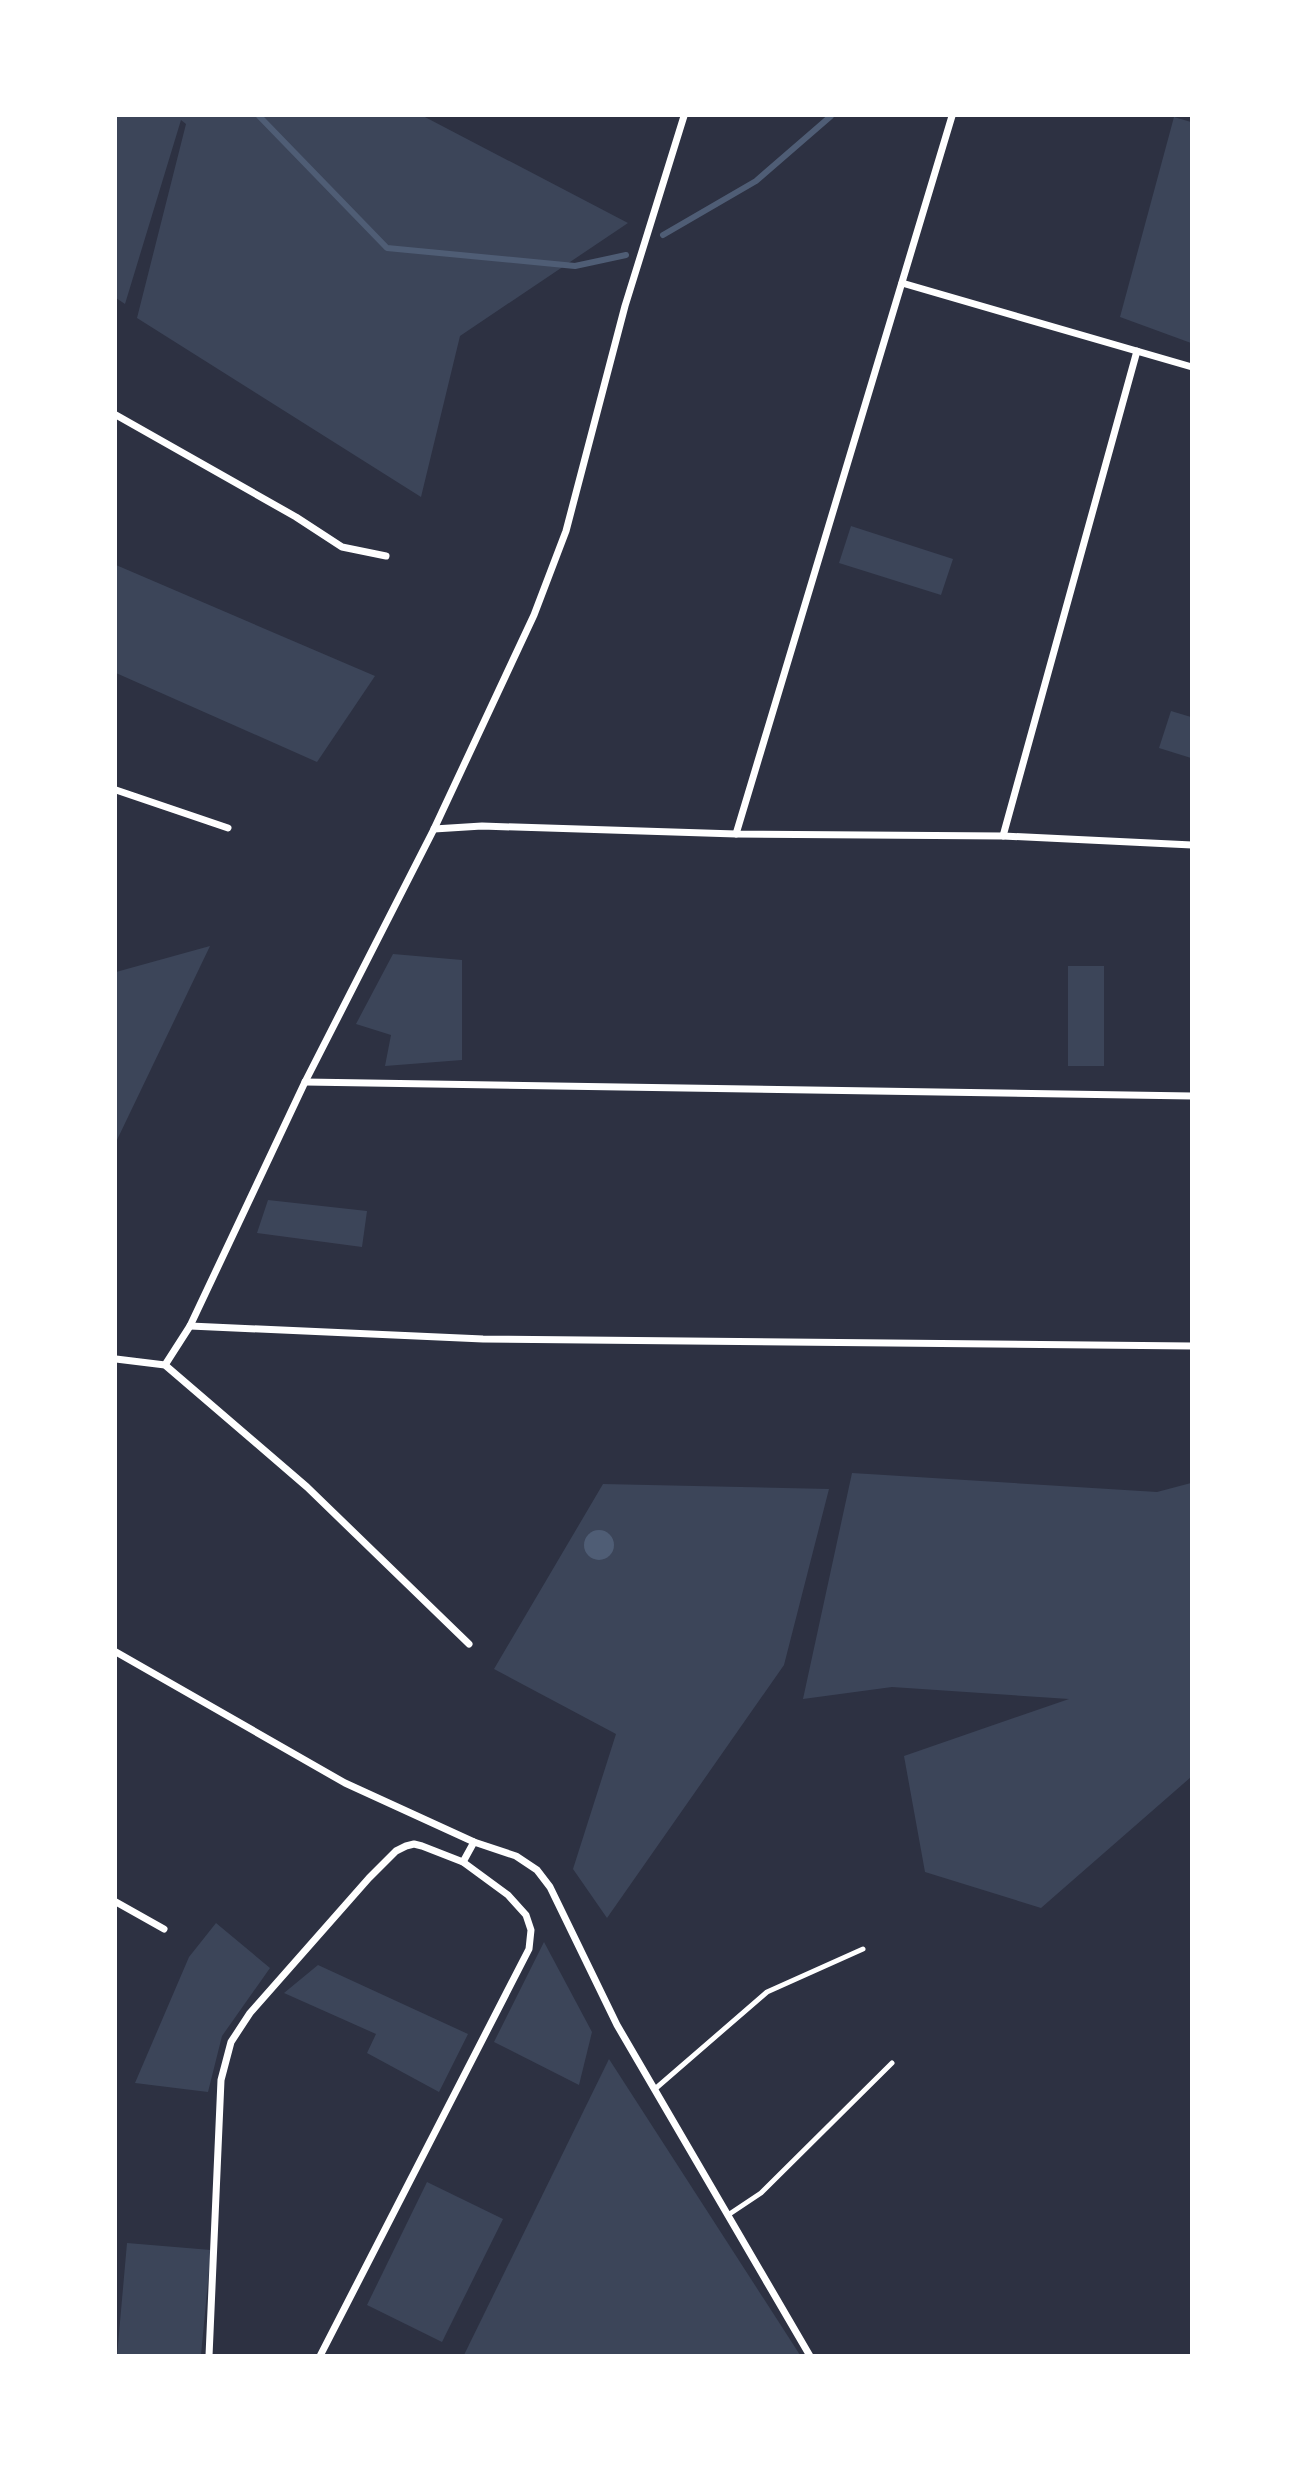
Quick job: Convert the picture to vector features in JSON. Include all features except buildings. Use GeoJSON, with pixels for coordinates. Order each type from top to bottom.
{"type":"FeatureCollection","features":[{"type":"Feature","properties":{"kind":"street"},"geometry":{"type":"LineString","coordinates":[[165,1365],[190,1326],[305,1082],[434,829],[534,615],[566,531],[625,306],[684,116]]}},
{"type":"Feature","properties":{"kind":"street"},"geometry":{"type":"LineString","coordinates":[[736,834],[952,116]]}},
{"type":"Feature","properties":{"kind":"street"},"geometry":{"type":"LineString","coordinates":[[902,282],[1192,367]]}},
{"type":"Feature","properties":{"kind":"street"},"geometry":{"type":"LineString","coordinates":[[1003,836],[1137,351]]}},
{"type":"Feature","properties":{"kind":"street"},"geometry":{"type":"LineString","coordinates":[[116,415],[296,517],[342,547],[386,555]]}},
{"type":"Feature","properties":{"kind":"street"},"geometry":{"type":"LineString","coordinates":[[116,790],[228,828]]}},
{"type":"Feature","properties":{"kind":"street"},"geometry":{"type":"LineString","coordinates":[[434,829],[482,826],[736,834],[1003,836],[1192,845]]}},
{"type":"Feature","properties":{"kind":"street"},"geometry":{"type":"LineString","coordinates":[[305,1082],[1192,1096]]}},
{"type":"Feature","properties":{"kind":"street"},"geometry":{"type":"LineString","coordinates":[[190,1326],[483,1339],[1192,1346]]}},
{"type":"Feature","properties":{"kind":"street"},"geometry":{"type":"LineString","coordinates":[[116,1359],[165,1365],[307,1487],[469,1644]]}},
{"type":"Feature","properties":{"kind":"street"},"geometry":{"type":"LineString","coordinates":[[116,1652],[345,1783],[474,1842],[516,1856],[537,1870],[550,1887],[617,2025],[810,2356]]}},
{"type":"Feature","properties":{"kind":"street"},"geometry":{"type":"LineString","coordinates":[[463,1862],[474,1842]]}},
{"type":"Feature","properties":{"kind":"street"},"geometry":{"type":"LineString","coordinates":[[209,2356],[221,2080],[231,2042],[250,2013],[369,1878],[396,1851],[414,1844],[463,1862],[508,1895],[526,1915],[531,1930],[529,1949],[320,2356]]}},
{"type":"Feature","properties":{"kind":"street"},"geometry":{"type":"LineString","coordinates":[[116,1902],[164,1929]]}},
{"type":"Feature","properties":{"kind":"lane"},"geometry":{"type":"LineString","coordinates":[[655,2089],[767,1992],[863,1949]]}},
{"type":"Feature","properties":{"kind":"lane"},"geometry":{"type":"LineString","coordinates":[[728,2215],[761,2193],[892,2063]]}},
{"type":"Feature","properties":{"kind":"shaded area"},"geometry":{"type":"Polygon","coordinates":[[[116,116],[423,116],[628,223],[460,336],[421,497],[137,318],[186,124],[181,120],[125,304],[116,298],[116,116]]]}},
{"type":"Feature","properties":{"kind":"shaded area"},"geometry":{"type":"Polygon","coordinates":[[[1174,117],[1191,122],[1191,343],[1120,317],[1174,117]]]}},
{"type":"Feature","properties":{"kind":"shaded area"},"geometry":{"type":"Polygon","coordinates":[[[851,526],[953,559],[941,595],[839,563],[851,526]]]}},
{"type":"Feature","properties":{"kind":"shaded area"},"geometry":{"type":"Polygon","coordinates":[[[116,565],[375,676],[317,762],[116,673],[116,565]]]}},
{"type":"Feature","properties":{"kind":"shaded area"},"geometry":{"type":"Polygon","coordinates":[[[1171,711],[1191,717],[1191,758],[1159,748],[1171,711]]]}},
{"type":"Feature","properties":{"kind":"shaded area"},"geometry":{"type":"Polygon","coordinates":[[[210,946],[116,1142],[116,972],[210,946]]]}},
{"type":"Feature","properties":{"kind":"shaded area"},"geometry":{"type":"Polygon","coordinates":[[[393,954],[462,960],[462,1060],[385,1066],[391,1035],[356,1024],[393,954]]]}},
{"type":"Feature","properties":{"kind":"shaded area"},"geometry":{"type":"Polygon","coordinates":[[[1068,966],[1104,966],[1104,1066],[1068,1066],[1068,966]]]}},
{"type":"Feature","properties":{"kind":"shaded area"},"geometry":{"type":"Polygon","coordinates":[[[268,1200],[367,1211],[362,1247],[257,1233],[268,1200]]]}},
{"type":"Feature","properties":{"kind":"shaded area"},"geometry":{"type":"Polygon","coordinates":[[[852,1473],[1157,1492],[1191,1483],[1191,1777],[1041,1908],[925,1872],[904,1756],[1069,1699],[892,1687],[803,1699],[852,1473]]]}},
{"type":"Feature","properties":{"kind":"shaded area"},"geometry":{"type":"Polygon","coordinates":[[[603,1484],[829,1489],[784,1665],[607,1918],[573,1869],[616,1734],[494,1669],[603,1484]]]}},
{"type":"Feature","properties":{"kind":"shaded area"},"geometry":{"type":"Polygon","coordinates":[[[599,1530],[605,1531],[613,1539],[613,1551],[605,1559],[599,1560],[593,1559],[585,1551],[584,1545],[585,1539],[593,1531],[599,1530]]]}},
{"type":"Feature","properties":{"kind":"shaded area"},"geometry":{"type":"Polygon","coordinates":[[[216,1923],[270,1968],[222,2036],[208,2092],[135,2083],[189,1957],[216,1923]]]}},
{"type":"Feature","properties":{"kind":"shaded area"},"geometry":{"type":"Polygon","coordinates":[[[544,1942],[592,2032],[579,2085],[494,2042],[544,1942]]]}},
{"type":"Feature","properties":{"kind":"shaded area"},"geometry":{"type":"Polygon","coordinates":[[[318,1965],[468,2034],[439,2092],[367,2053],[376,2034],[284,1993],[318,1965]]]}},
{"type":"Feature","properties":{"kind":"shaded area"},"geometry":{"type":"Polygon","coordinates":[[[609,2059],[800,2355],[464,2355],[609,2059]]]}},
{"type":"Feature","properties":{"kind":"shaded area"},"geometry":{"type":"Polygon","coordinates":[[[427,2182],[503,2219],[442,2342],[367,2305],[427,2182]]]}},
{"type":"Feature","properties":{"kind":"shaded area"},"geometry":{"type":"Polygon","coordinates":[[[127,2243],[211,2250],[201,2355],[117,2356],[127,2243]]]}},
{"type":"Feature","properties":{"kind":"waterway"},"geometry":{"type":"LineString","coordinates":[[259,116],[387,248],[575,266],[626,255]]}},
{"type":"Feature","properties":{"kind":"waterway"},"geometry":{"type":"LineString","coordinates":[[663,235],[756,181],[831,116]]}}]}
